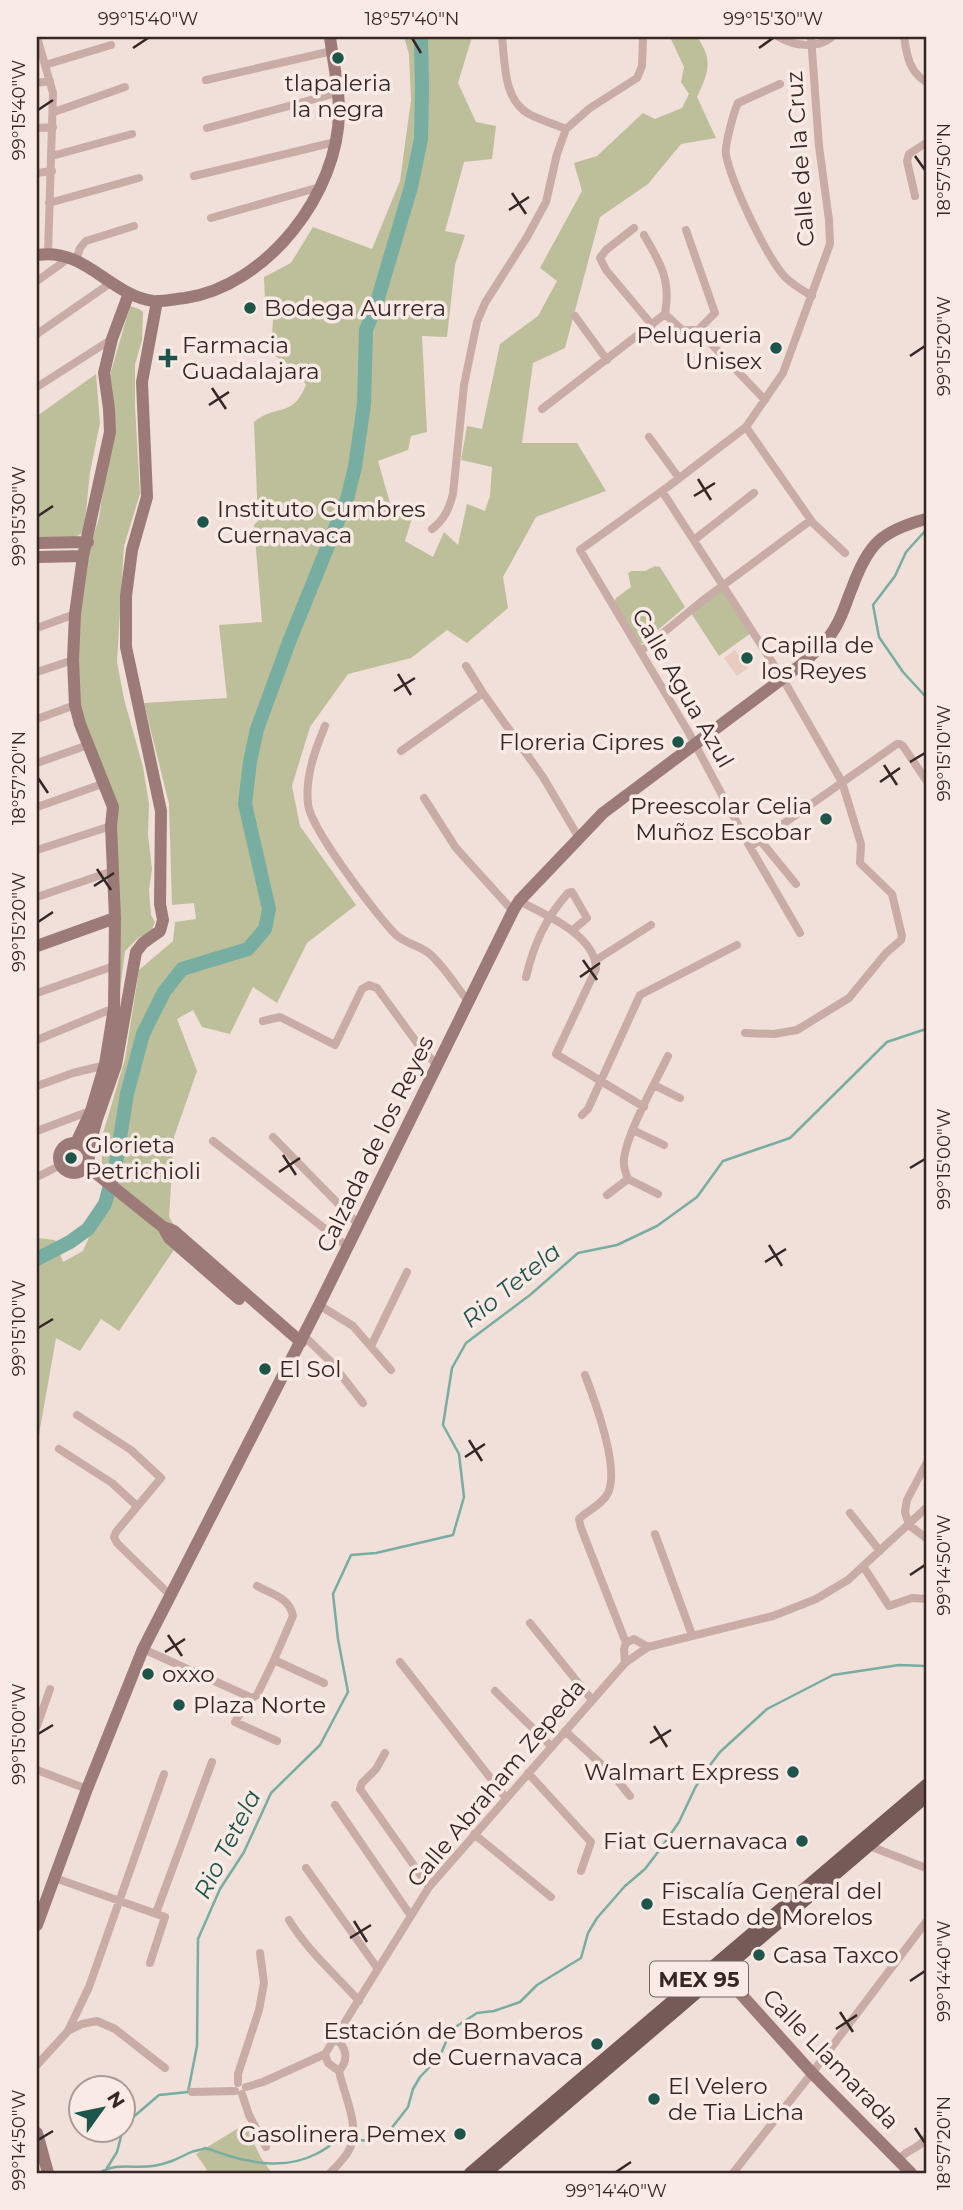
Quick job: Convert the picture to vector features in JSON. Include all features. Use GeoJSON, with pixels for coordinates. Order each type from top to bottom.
{"type":"FeatureCollection","features":[{"type":"Feature","properties":{"kind":"main road","name":"MEX 95"},"geometry":{"type":"LineString","coordinates":[[864,1844],[926,1785]]}},
{"type":"Feature","properties":{"kind":"main road","name":"MEX 95"},"geometry":{"type":"LineString","coordinates":[[485,2173],[496,2157],[825,1876],[926,1797]]}},
{"type":"Feature","properties":{"kind":"main road","name":"MEX 95"},"geometry":{"type":"LineString","coordinates":[[470,2173],[496,2157],[721,1972],[825,1876]]}},
{"type":"Feature","properties":{"kind":"street"},"geometry":{"type":"LineString","coordinates":[[37,37],[53,93],[54,112],[49,214],[42,254],[72,259],[129,293],[157,302],[195,296],[232,284],[277,250],[287,238],[320,187],[335,142],[339,111],[330,37]]}},
{"type":"Feature","properties":{"kind":"street"},"geometry":{"type":"LineString","coordinates":[[502,37],[507,79],[517,105],[530,114],[566,129]]}},
{"type":"Feature","properties":{"kind":"street"},"geometry":{"type":"LineString","coordinates":[[432,529],[441,522],[453,494],[464,385],[477,322],[485,303],[546,202],[557,153],[566,129],[590,108],[637,78],[641,71],[643,37]]}},
{"type":"Feature","properties":{"kind":"street"},"geometry":{"type":"LineString","coordinates":[[779,37],[791,43],[826,42],[832,37]]}},
{"type":"Feature","properties":{"kind":"street"},"geometry":{"type":"LineString","coordinates":[[904,37],[910,65],[926,82]]}},
{"type":"Feature","properties":{"kind":"street","name":"Calle de la Cruz"},"geometry":{"type":"LineString","coordinates":[[580,550],[746,427],[783,373],[830,244],[810,41]]}},
{"type":"Feature","properties":{"kind":"street"},"geometry":{"type":"LineString","coordinates":[[45,65],[111,46]]}},
{"type":"Feature","properties":{"kind":"street"},"geometry":{"type":"LineString","coordinates":[[206,80],[332,51]]}},
{"type":"Feature","properties":{"kind":"street"},"geometry":{"type":"LineString","coordinates":[[37,83],[50,81]]}},
{"type":"Feature","properties":{"kind":"street"},"geometry":{"type":"LineString","coordinates":[[780,84],[738,103],[725,147],[726,156],[743,202],[775,264],[786,278],[812,296]]}},
{"type":"Feature","properties":{"kind":"street"},"geometry":{"type":"LineString","coordinates":[[54,112],[125,88]]}},
{"type":"Feature","properties":{"kind":"street"},"geometry":{"type":"LineString","coordinates":[[207,128],[337,93]]}},
{"type":"Feature","properties":{"kind":"street"},"geometry":{"type":"LineString","coordinates":[[37,128],[53,127]]}},
{"type":"Feature","properties":{"kind":"street"},"geometry":{"type":"LineString","coordinates":[[52,156],[132,134]]}},
{"type":"Feature","properties":{"kind":"street"},"geometry":{"type":"LineString","coordinates":[[194,176],[335,142]]}},
{"type":"Feature","properties":{"kind":"street"},"geometry":{"type":"LineString","coordinates":[[915,196],[907,162],[909,154],[926,143]]}},
{"type":"Feature","properties":{"kind":"street"},"geometry":{"type":"LineString","coordinates":[[37,173],[52,171]]}},
{"type":"Feature","properties":{"kind":"street"},"geometry":{"type":"LineString","coordinates":[[49,202],[139,178]]}},
{"type":"Feature","properties":{"kind":"street"},"geometry":{"type":"LineString","coordinates":[[211,218],[320,187]]}},
{"type":"Feature","properties":{"kind":"street"},"geometry":{"type":"LineString","coordinates":[[37,216],[49,214]]}},
{"type":"Feature","properties":{"kind":"street"},"geometry":{"type":"LineString","coordinates":[[37,281],[72,259],[86,241],[134,226]]}},
{"type":"Feature","properties":{"kind":"street"},"geometry":{"type":"LineString","coordinates":[[634,228],[600,258],[606,270],[652,325]]}},
{"type":"Feature","properties":{"kind":"street"},"geometry":{"type":"LineString","coordinates":[[665,314],[682,330],[698,330],[715,313],[686,230]]}},
{"type":"Feature","properties":{"kind":"street"},"geometry":{"type":"LineString","coordinates":[[542,409],[665,314],[667,278],[645,235]]}},
{"type":"Feature","properties":{"kind":"street"},"geometry":{"type":"LineString","coordinates":[[37,334],[113,282]]}},
{"type":"Feature","properties":{"kind":"street"},"geometry":{"type":"LineString","coordinates":[[111,1065],[109,1010],[114,966],[115,918],[111,826],[113,807],[80,724],[75,705],[73,660],[75,614],[83,556],[110,432],[104,373],[112,338],[129,293]]}},
{"type":"Feature","properties":{"kind":"street"},"geometry":{"type":"LineString","coordinates":[[88,1151],[94,1115],[111,1065],[136,952],[142,943],[160,931],[163,920],[160,904],[161,811],[126,647],[126,596],[131,550],[147,497],[142,382],[157,302]]}},
{"type":"Feature","properties":{"kind":"street"},"geometry":{"type":"LineString","coordinates":[[575,316],[607,360]]}},
{"type":"Feature","properties":{"kind":"street"},"geometry":{"type":"LineString","coordinates":[[698,330],[765,400]]}},
{"type":"Feature","properties":{"kind":"street"},"geometry":{"type":"LineString","coordinates":[[37,387],[112,338]]}},
{"type":"Feature","properties":{"kind":"street"},"geometry":{"type":"LineString","coordinates":[[746,427],[811,520],[845,553]]}},
{"type":"Feature","properties":{"kind":"street"},"geometry":{"type":"LineString","coordinates":[[649,437],[679,478]]}},
{"type":"Feature","properties":{"kind":"street"},"geometry":{"type":"LineString","coordinates":[[662,491],[783,679],[842,782],[861,844],[860,863],[892,894],[902,936],[849,998],[797,1030],[774,1034],[745,1033]]}},
{"type":"Feature","properties":{"kind":"street"},"geometry":{"type":"LineString","coordinates":[[694,540],[754,493]]}},
{"type":"Feature","properties":{"kind":"street","name":"Calzada de los Reyes"},"geometry":{"type":"LineString","coordinates":[[37,1926],[42,1894],[55,1878],[87,1788],[143,1649],[319,1305],[516,906],[603,813],[783,679],[821,646],[835,629],[875,543],[897,528],[926,519]]}},
{"type":"Feature","properties":{"kind":"street"},"geometry":{"type":"LineString","coordinates":[[641,651],[811,520]]}},
{"type":"Feature","properties":{"kind":"street"},"geometry":{"type":"LineString","coordinates":[[37,543],[88,542]]}},
{"type":"Feature","properties":{"kind":"street","name":"Calle Agua Azul"},"geometry":{"type":"LineString","coordinates":[[580,550],[641,651],[800,933]]}},
{"type":"Feature","properties":{"kind":"street"},"geometry":{"type":"LineString","coordinates":[[37,557],[83,556]]}},
{"type":"Feature","properties":{"kind":"street"},"geometry":{"type":"LineString","coordinates":[[37,628],[75,614]]}},
{"type":"Feature","properties":{"kind":"street"},"geometry":{"type":"LineString","coordinates":[[37,672],[73,660]]}},
{"type":"Feature","properties":{"kind":"street"},"geometry":{"type":"LineString","coordinates":[[466,666],[543,777],[579,838]]}},
{"type":"Feature","properties":{"kind":"street"},"geometry":{"type":"LineString","coordinates":[[401,751],[483,693]]}},
{"type":"Feature","properties":{"kind":"street"},"geometry":{"type":"LineString","coordinates":[[37,719],[75,705]]}},
{"type":"Feature","properties":{"kind":"street"},"geometry":{"type":"LineString","coordinates":[[325,726],[314,753],[308,788],[308,807],[315,822],[334,854],[396,936],[430,953],[468,1001]]}},
{"type":"Feature","properties":{"kind":"street"},"geometry":{"type":"LineString","coordinates":[[750,847],[901,744],[926,780]]}},
{"type":"Feature","properties":{"kind":"street"},"geometry":{"type":"LineString","coordinates":[[37,763],[88,745]]}},
{"type":"Feature","properties":{"kind":"street"},"geometry":{"type":"LineString","coordinates":[[37,807],[105,783]]}},
{"type":"Feature","properties":{"kind":"street"},"geometry":{"type":"LineString","coordinates":[[424,798],[456,848],[516,906],[549,915],[573,930],[596,960],[596,968],[556,1055],[644,1107]]}},
{"type":"Feature","properties":{"kind":"street"},"geometry":{"type":"LineString","coordinates":[[37,850],[111,826]]}},
{"type":"Feature","properties":{"kind":"street"},"geometry":{"type":"LineString","coordinates":[[760,840],[796,884]]}},
{"type":"Feature","properties":{"kind":"street"},"geometry":{"type":"LineString","coordinates":[[37,897],[113,871]]}},
{"type":"Feature","properties":{"kind":"street"},"geometry":{"type":"LineString","coordinates":[[526,977],[531,957],[549,915],[568,893],[572,892],[587,918],[573,930]]}},
{"type":"Feature","properties":{"kind":"street"},"geometry":{"type":"LineString","coordinates":[[37,946],[115,918]]}},
{"type":"Feature","properties":{"kind":"street"},"geometry":{"type":"LineString","coordinates":[[596,960],[651,925]]}},
{"type":"Feature","properties":{"kind":"street"},"geometry":{"type":"LineString","coordinates":[[582,1115],[588,1109],[640,995],[737,945]]}},
{"type":"Feature","properties":{"kind":"street"},"geometry":{"type":"LineString","coordinates":[[37,993],[114,966]]}},
{"type":"Feature","properties":{"kind":"street"},"geometry":{"type":"LineString","coordinates":[[263,1021],[279,1017],[335,1045],[362,989],[369,985],[377,988],[420,1047],[437,1065]]}},
{"type":"Feature","properties":{"kind":"street"},"geometry":{"type":"LineString","coordinates":[[37,1040],[109,1010]]}},
{"type":"Feature","properties":{"kind":"street"},"geometry":{"type":"LineString","coordinates":[[658,1194],[628,1179],[624,1168],[624,1155],[668,1056]]}},
{"type":"Feature","properties":{"kind":"street"},"geometry":{"type":"LineString","coordinates":[[37,1086],[73,1073],[111,1065]]}},
{"type":"Feature","properties":{"kind":"street"},"geometry":{"type":"LineString","coordinates":[[654,1085],[680,1098]]}},
{"type":"Feature","properties":{"kind":"street"},"geometry":{"type":"LineString","coordinates":[[37,1131],[94,1115]]}},
{"type":"Feature","properties":{"kind":"street"},"geometry":{"type":"LineString","coordinates":[[76,1143],[85,1147],[90,1156],[88,1166],[74,1174],[61,1166],[59,1156],[63,1148],[76,1143],[94,1115]]}},
{"type":"Feature","properties":{"kind":"street"},"geometry":{"type":"LineString","coordinates":[[633,1130],[664,1145]]}},
{"type":"Feature","properties":{"kind":"street"},"geometry":{"type":"LineString","coordinates":[[274,1137],[359,1225]]}},
{"type":"Feature","properties":{"kind":"street"},"geometry":{"type":"LineString","coordinates":[[213,1140],[348,1247]]}},
{"type":"Feature","properties":{"kind":"street"},"geometry":{"type":"LineString","coordinates":[[37,1177],[61,1166]]}},
{"type":"Feature","properties":{"kind":"street"},"geometry":{"type":"LineString","coordinates":[[88,1166],[163,1227],[174,1231],[300,1342],[331,1362],[363,1403]]}},
{"type":"Feature","properties":{"kind":"street"},"geometry":{"type":"LineString","coordinates":[[607,1195],[628,1179]]}},
{"type":"Feature","properties":{"kind":"street"},"geometry":{"type":"LineString","coordinates":[[371,1346],[407,1272]]}},
{"type":"Feature","properties":{"kind":"street"},"geometry":{"type":"LineString","coordinates":[[319,1305],[353,1326],[391,1370]]}},
{"type":"Feature","properties":{"kind":"street"},"geometry":{"type":"LineString","coordinates":[[585,1375],[602,1420],[611,1471],[610,1490],[604,1500],[579,1519],[626,1643],[625,1663]]}},
{"type":"Feature","properties":{"kind":"street"},"geometry":{"type":"LineString","coordinates":[[77,1415],[131,1450],[161,1478],[114,1537],[170,1595]]}},
{"type":"Feature","properties":{"kind":"street"},"geometry":{"type":"LineString","coordinates":[[59,1449],[112,1483],[137,1506]]}},
{"type":"Feature","properties":{"kind":"street"},"geometry":{"type":"LineString","coordinates":[[926,1464],[907,1500],[905,1512],[909,1525],[926,1538]]}},
{"type":"Feature","properties":{"kind":"street","name":"Calle Abraham Zepeda"},"geometry":{"type":"LineString","coordinates":[[325,2054],[429,1887],[625,1663],[648,1647],[773,1616],[816,1599],[848,1580],[926,1508]]}},
{"type":"Feature","properties":{"kind":"street"},"geometry":{"type":"LineString","coordinates":[[850,1513],[880,1551]]}},
{"type":"Feature","properties":{"kind":"street"},"geometry":{"type":"LineString","coordinates":[[655,1534],[692,1635]]}},
{"type":"Feature","properties":{"kind":"street"},"geometry":{"type":"LineString","coordinates":[[863,1566],[889,1606],[912,1598],[926,1599]]}},
{"type":"Feature","properties":{"kind":"street"},"geometry":{"type":"LineString","coordinates":[[143,1649],[252,1698],[257,1695],[293,1616],[286,1601],[257,1586]]}},
{"type":"Feature","properties":{"kind":"street"},"geometry":{"type":"LineString","coordinates":[[530,1623],[592,1700]]}},
{"type":"Feature","properties":{"kind":"street","name":"Calle Abraham Zepeda"},"geometry":{"type":"LineString","coordinates":[[626,1643],[634,1639],[648,1647]]}},
{"type":"Feature","properties":{"kind":"street"},"geometry":{"type":"LineString","coordinates":[[274,1660],[324,1683]]}},
{"type":"Feature","properties":{"kind":"street"},"geometry":{"type":"LineString","coordinates":[[400,1662],[506,1798]]}},
{"type":"Feature","properties":{"kind":"street"},"geometry":{"type":"LineString","coordinates":[[37,1727],[39,1711],[50,1689]]}},
{"type":"Feature","properties":{"kind":"street"},"geometry":{"type":"LineString","coordinates":[[495,1692],[552,1747]]}},
{"type":"Feature","properties":{"kind":"street"},"geometry":{"type":"LineString","coordinates":[[248,1698],[235,1722],[277,1741]]}},
{"type":"Feature","properties":{"kind":"street"},"geometry":{"type":"LineString","coordinates":[[565,1731],[613,1775],[631,1796]]}},
{"type":"Feature","properties":{"kind":"street"},"geometry":{"type":"LineString","coordinates":[[386,1753],[360,1789],[429,1887]]}},
{"type":"Feature","properties":{"kind":"street"},"geometry":{"type":"LineString","coordinates":[[156,1913],[212,1762]]}},
{"type":"Feature","properties":{"kind":"street"},"geometry":{"type":"LineString","coordinates":[[37,1770],[87,1788]]}},
{"type":"Feature","properties":{"kind":"street"},"geometry":{"type":"LineString","coordinates":[[528,1773],[591,1842],[581,1871]]}},
{"type":"Feature","properties":{"kind":"street"},"geometry":{"type":"LineString","coordinates":[[37,2065],[68,2031],[89,1987],[164,1774]]}},
{"type":"Feature","properties":{"kind":"street"},"geometry":{"type":"LineString","coordinates":[[335,1805],[411,1916]]}},
{"type":"Feature","properties":{"kind":"street"},"geometry":{"type":"LineString","coordinates":[[474,1834],[551,1897]]}},
{"type":"Feature","properties":{"kind":"street"},"geometry":{"type":"LineString","coordinates":[[864,1844],[926,1868]]}},
{"type":"Feature","properties":{"kind":"street"},"geometry":{"type":"LineString","coordinates":[[306,1868],[378,1969]]}},
{"type":"Feature","properties":{"kind":"street"},"geometry":{"type":"LineString","coordinates":[[55,1878],[165,1917],[150,1963]]}},
{"type":"Feature","properties":{"kind":"street"},"geometry":{"type":"LineString","coordinates":[[289,1920],[302,1941],[359,2001]]}},
{"type":"Feature","properties":{"kind":"street"},"geometry":{"type":"LineString","coordinates":[[733,2173],[926,1922]]}},
{"type":"Feature","properties":{"kind":"street"},"geometry":{"type":"LineString","coordinates":[[260,1953],[264,1983],[259,2010],[238,2074],[249,2115],[266,2147]]}},
{"type":"Feature","properties":{"kind":"street","name":"Calle Llamarada"},"geometry":{"type":"LineString","coordinates":[[721,1972],[812,2073],[911,2173]]}},
{"type":"Feature","properties":{"kind":"street"},"geometry":{"type":"LineString","coordinates":[[68,2031],[88,2022],[106,2023],[164,2068]]}},
{"type":"Feature","properties":{"kind":"street"},"geometry":{"type":"LineString","coordinates":[[335,2038],[342,2043],[345,2050],[344,2065],[339,2071]]}},
{"type":"Feature","properties":{"kind":"street"},"geometry":{"type":"LineString","coordinates":[[192,2092],[240,2089],[263,2082],[325,2054],[328,2063],[339,2071],[354,2125],[352,2144],[330,2173]]}},
{"type":"Feature","properties":{"kind":"street"},"geometry":{"type":"LineString","coordinates":[[37,2133],[48,2173]]}},
{"type":"Feature","properties":{"kind":"street"},"geometry":{"type":"LineString","coordinates":[[899,2159],[905,2152],[919,2148],[926,2138]]}},
{"type":"Feature","properties":{"kind":"green space"},"geometry":{"type":"Polygon","coordinates":[[[404,37],[472,37],[458,83],[476,122],[496,126],[492,159],[464,162],[445,231],[465,235],[455,265],[447,337],[422,336],[427,432],[411,436],[408,450],[378,461],[390,503],[415,508],[405,541],[433,557],[444,532],[458,545],[467,504],[485,511],[490,496],[492,467],[461,460],[467,426],[482,429],[500,344],[538,316],[557,281],[540,268],[582,191],[574,163],[597,156],[643,113],[655,119],[682,108],[689,94],[681,82],[684,67],[670,37],[697,37],[706,53],[708,67],[697,97],[716,138],[681,144],[648,184],[600,217],[565,348],[533,363],[522,443],[577,443],[606,491],[536,517],[503,577],[508,608],[467,643],[447,630],[411,658],[348,674],[310,727],[292,786],[300,826],[356,905],[307,943],[277,1003],[253,987],[230,1034],[202,1027],[193,1010],[177,1019],[197,1071],[174,1137],[169,1217],[182,1238],[119,1331],[101,1319],[80,1351],[56,1338],[37,1446],[37,1238],[55,1240],[63,1262],[83,1251],[96,1221],[120,1185],[102,1174],[102,1137],[125,1059],[139,970],[173,941],[175,922],[196,919],[194,903],[172,905],[169,804],[144,703],[227,698],[219,625],[262,622],[254,525],[258,521],[254,422],[262,416],[289,407],[301,396],[306,385],[295,369],[271,353],[273,319],[271,308],[265,300],[264,277],[291,263],[313,227],[372,249],[400,181],[411,100],[409,54],[404,37]]]}},
{"type":"Feature","properties":{"kind":"green space"},"geometry":{"type":"Polygon","coordinates":[[[130,306],[143,312],[142,340],[135,365],[140,494],[124,546],[117,662],[143,767],[149,804],[148,835],[152,869],[149,890],[151,915],[155,922],[150,934],[139,937],[125,951],[112,1053],[112,809],[83,732],[75,657],[83,568],[99,518],[103,491],[110,375],[130,306]]]}},
{"type":"Feature","properties":{"kind":"green space"},"geometry":{"type":"Polygon","coordinates":[[[96,374],[100,423],[90,472],[84,532],[75,537],[37,540],[37,416],[96,374]]]}},
{"type":"Feature","properties":{"kind":"green space"},"geometry":{"type":"Polygon","coordinates":[[[655,566],[660,567],[685,607],[639,646],[613,606],[616,598],[631,587],[628,573],[645,571],[655,566]]]}},
{"type":"Feature","properties":{"kind":"green space"},"geometry":{"type":"Polygon","coordinates":[[[723,589],[751,633],[719,656],[691,613],[723,589]]]}},
{"type":"Feature","properties":{"kind":"green space"},"geometry":{"type":"Polygon","coordinates":[[[245,2124],[261,2158],[272,2173],[203,2173],[207,2170],[196,2154],[245,2124]]]}},
{"type":"Feature","properties":{"kind":"shaded area"},"geometry":{"type":"Polygon","coordinates":[[[735,650],[748,668],[737,676],[724,658],[735,650]]]}},
{"type":"Feature","properties":{"kind":"waterway"},"geometry":{"type":"LineString","coordinates":[[37,1259],[88,1229],[105,1204],[116,1163],[127,1094],[143,1034],[164,992],[182,969],[248,949],[265,929],[269,909],[245,804],[250,762],[257,729],[347,499],[355,467],[364,404],[366,330],[411,187],[421,139],[421,37]]}},
{"type":"Feature","properties":{"kind":"waterway","name":"Rio Tetela"},"geometry":{"type":"LineString","coordinates":[[926,530],[906,552],[895,576],[873,605],[879,637],[903,672],[926,697]]}},
{"type":"Feature","properties":{"kind":"waterway","name":"Rio Tetela"},"geometry":{"type":"LineString","coordinates":[[107,2168],[117,2152],[124,2125],[159,2095],[188,2092],[197,2046],[198,1939],[220,1889],[244,1852],[271,1793],[320,1745],[348,1692],[333,1594],[351,1555],[376,1553],[453,1535],[464,1497],[459,1454],[443,1425],[452,1368],[466,1343],[530,1295],[578,1253],[617,1245],[657,1226],[697,1197],[723,1161],[790,1138],[887,1042],[926,1029]]}},
{"type":"Feature","properties":{"kind":"waterway"},"geometry":{"type":"LineString","coordinates":[[99,2173],[119,2167],[158,2165],[205,2148],[249,2161],[271,2164],[294,2162],[316,2154],[330,2145],[336,2137],[368,2141],[387,2134],[408,2107],[420,2077],[440,2056],[448,2037],[457,2026],[477,2013],[494,2011],[520,2002],[537,1985],[581,1958],[588,1933],[597,1918],[625,1886],[645,1869],[661,1848],[679,1822],[707,1769],[720,1752],[767,1709],[833,1675],[899,1665],[926,1666]]}},
{"type":"Feature","properties":{"kind":"place","name":"tlapaleria la negra"},"geometry":{"type":"Point","coordinates":[338,58]}},
{"type":"Feature","properties":{"kind":"place","name":"Bodega Aurrera"},"geometry":{"type":"Point","coordinates":[250,308]}},
{"type":"Feature","properties":{"kind":"place","name":"Peluqueria Unisex"},"geometry":{"type":"Point","coordinates":[776,348]}},
{"type":"Feature","properties":{"kind":"place","name":"Farmacia Guadalajara"},"geometry":{"type":"Point","coordinates":[168,358]}},
{"type":"Feature","properties":{"kind":"place","name":"Instituto Cumbres Cuernavaca"},"geometry":{"type":"Point","coordinates":[203,522]}},
{"type":"Feature","properties":{"kind":"place","name":"Capilla de los Reyes"},"geometry":{"type":"Point","coordinates":[747,658]}},
{"type":"Feature","properties":{"kind":"place","name":"Floreria Cipres"},"geometry":{"type":"Point","coordinates":[678,742]}},
{"type":"Feature","properties":{"kind":"place","name":"Preescolar Celia Muñoz Escobar"},"geometry":{"type":"Point","coordinates":[826,819]}},
{"type":"Feature","properties":{"kind":"place","name":"Glorieta Petrichioli"},"geometry":{"type":"Point","coordinates":[71,1158]}},
{"type":"Feature","properties":{"kind":"place","name":"El Sol"},"geometry":{"type":"Point","coordinates":[265,1369]}},
{"type":"Feature","properties":{"kind":"place","name":"oxxo"},"geometry":{"type":"Point","coordinates":[148,1674]}},
{"type":"Feature","properties":{"kind":"place","name":"Plaza Norte"},"geometry":{"type":"Point","coordinates":[179,1705]}},
{"type":"Feature","properties":{"kind":"place","name":"Walmart Express"},"geometry":{"type":"Point","coordinates":[793,1772]}},
{"type":"Feature","properties":{"kind":"place","name":"Fiat Cuernavaca"},"geometry":{"type":"Point","coordinates":[802,1841]}},
{"type":"Feature","properties":{"kind":"place","name":"Fiscalía General del Estado de Morelos"},"geometry":{"type":"Point","coordinates":[647,1904]}},
{"type":"Feature","properties":{"kind":"place","name":"Casa Taxco"},"geometry":{"type":"Point","coordinates":[759,1955]}},
{"type":"Feature","properties":{"kind":"place","name":"Estación de Bomberos de Cuernavaca"},"geometry":{"type":"Point","coordinates":[597,2044]}},
{"type":"Feature","properties":{"kind":"place","name":"El Velero de Tia Licha"},"geometry":{"type":"Point","coordinates":[654,2099]}},
{"type":"Feature","properties":{"kind":"place","name":"Gasolinera Pemex"},"geometry":{"type":"Point","coordinates":[460,2134]}}]}
